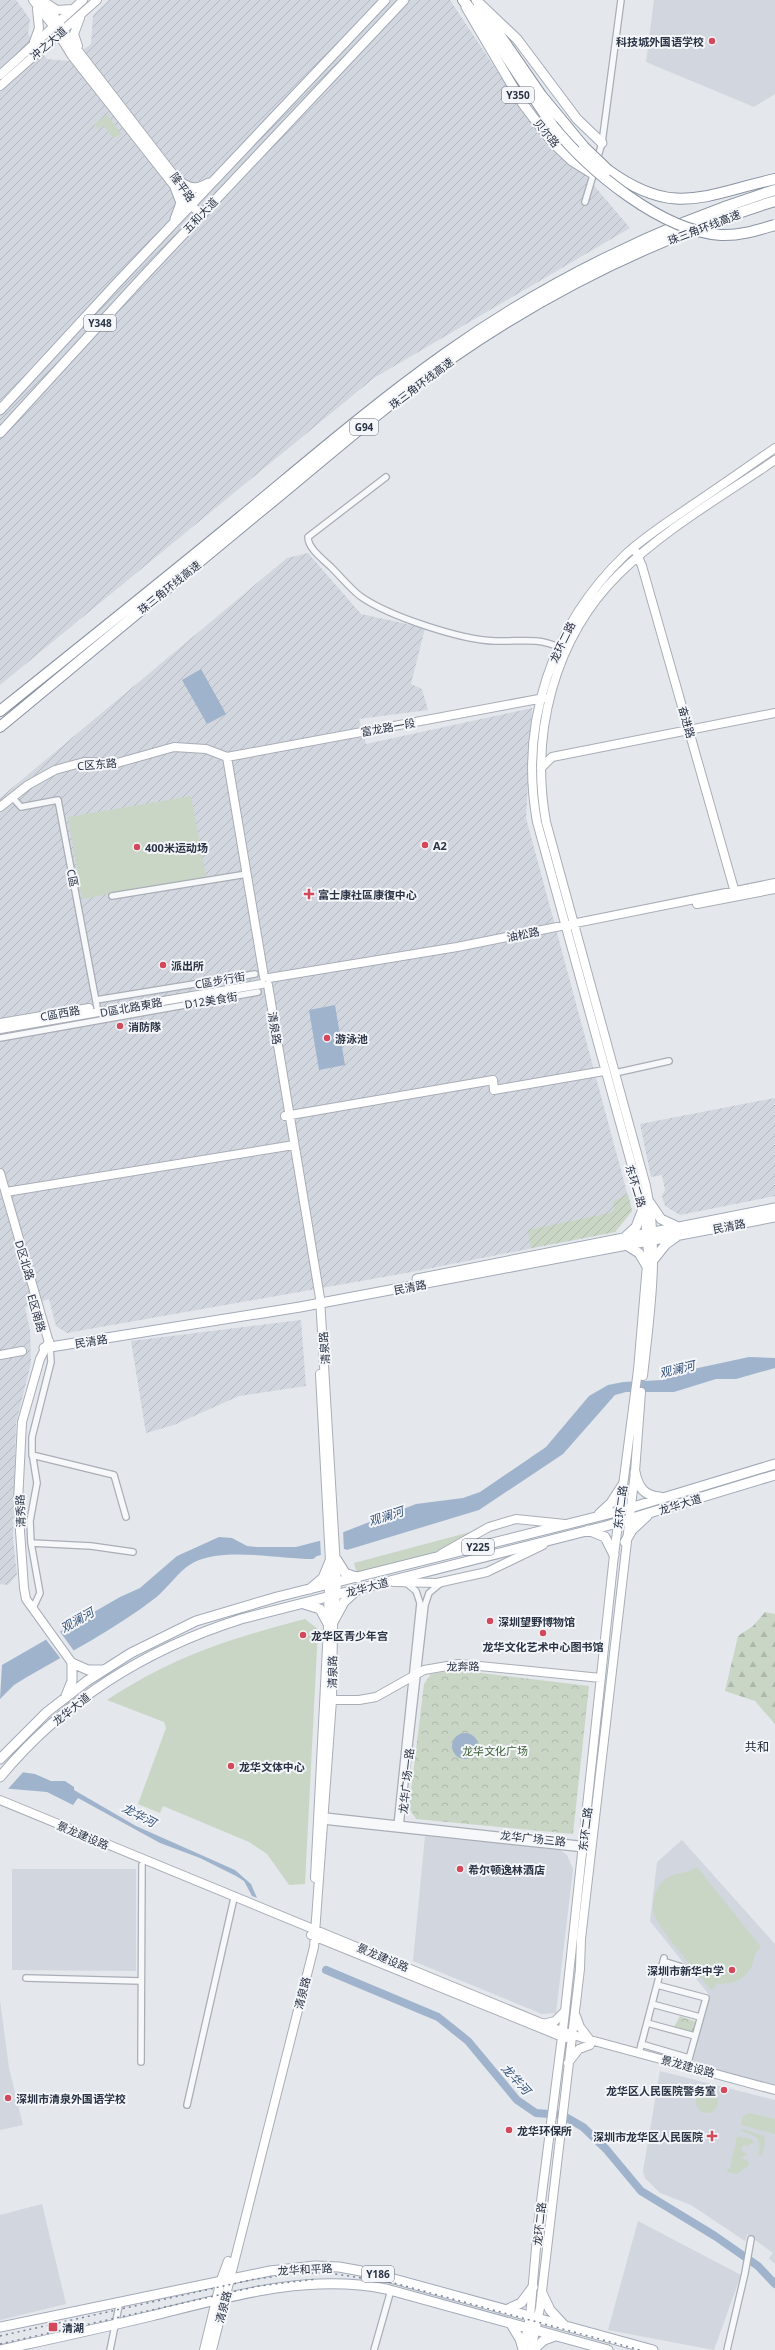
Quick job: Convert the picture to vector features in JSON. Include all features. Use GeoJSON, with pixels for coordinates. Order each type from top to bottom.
{"type":"FeatureCollection","features":[{"type":"Feature","properties":{"kind":"highway"},"geometry":{"type":"LineString","coordinates":[[462,0],[482,22],[552,125],[566,142],[602,176],[638,201],[675,223],[702,232],[723,235],[739,234],[775,225]]}},
{"type":"Feature","properties":{"kind":"highway"},"geometry":{"type":"LineString","coordinates":[[477,2],[541,95],[584,147],[608,170],[635,188],[649,194],[678,199],[698,198],[775,179]]}},
{"type":"Feature","properties":{"kind":"highway","name":"珠三角环线高速"},"geometry":{"type":"LineString","coordinates":[[0,711],[392,392],[471,335],[542,292],[629,248],[698,218],[775,190]]}},
{"type":"Feature","properties":{"kind":"highway","name":"珠三角环线高速"},"geometry":{"type":"LineString","coordinates":[[0,727],[342,445],[451,359],[519,316],[593,275],[667,240],[775,202]]}},
{"type":"Feature","properties":{"kind":"main road","name":"冲之大道"},"geometry":{"type":"LineString","coordinates":[[0,75],[34,49],[60,33],[97,0]]}},
{"type":"Feature","properties":{"kind":"main road","name":"五和大道"},"geometry":{"type":"LineString","coordinates":[[0,410],[386,0]]}},
{"type":"Feature","properties":{"kind":"main road","name":"五和大道"},"geometry":{"type":"LineString","coordinates":[[0,433],[202,214],[404,0]]}},
{"type":"Feature","properties":{"kind":"main road","name":"贝尔路"},"geometry":{"type":"LineString","coordinates":[[462,0],[474,23],[523,104],[551,141],[572,160],[593,174]]}},
{"type":"Feature","properties":{"kind":"main road"},"geometry":{"type":"LineString","coordinates":[[72,56],[63,47],[57,46],[34,49],[39,28],[39,1],[58,10],[64,11],[82,1]]}},
{"type":"Feature","properties":{"kind":"main road","name":"隆平路"},"geometry":{"type":"LineString","coordinates":[[39,1],[56,24],[72,56],[202,214]]}},
{"type":"Feature","properties":{"kind":"main road","name":"冲之大道"},"geometry":{"type":"LineString","coordinates":[[0,86],[56,24],[82,1]]}},
{"type":"Feature","properties":{"kind":"main road","name":"Y350"},"geometry":{"type":"LineString","coordinates":[[477,2],[517,39],[578,119],[602,143]]}},
{"type":"Feature","properties":{"kind":"main road"},"geometry":{"type":"LineString","coordinates":[[82,56],[74,34],[79,19],[87,9]]}},
{"type":"Feature","properties":{"kind":"main road","name":"隆平路"},"geometry":{"type":"LineString","coordinates":[[60,33],[82,56],[177,185]]}},
{"type":"Feature","properties":{"kind":"main road"},"geometry":{"type":"LineString","coordinates":[[169,230],[181,206],[177,185],[195,189],[217,178]]}},
{"type":"Feature","properties":{"kind":"main road","name":"龙环二路"},"geometry":{"type":"LineString","coordinates":[[566,927],[543,849],[533,800],[532,750],[539,699],[558,646],[590,594],[633,548],[775,448]]}},
{"type":"Feature","properties":{"kind":"main road","name":"龙环二路"},"geometry":{"type":"LineString","coordinates":[[575,925],[546,822],[542,799],[541,768],[549,697],[568,647],[581,623],[611,582],[639,556],[775,460]]}},
{"type":"Feature","properties":{"kind":"main road","name":"奋进路"},"geometry":{"type":"LineString","coordinates":[[633,548],[639,556],[736,894]]}},
{"type":"Feature","properties":{"kind":"main road","name":"富龙路一段"},"geometry":{"type":"LineString","coordinates":[[227,757],[549,697]]}},
{"type":"Feature","properties":{"kind":"main road"},"geometry":{"type":"LineString","coordinates":[[541,768],[552,757],[775,713]]}},
{"type":"Feature","properties":{"kind":"main road","name":"C区东路"},"geometry":{"type":"LineString","coordinates":[[0,807],[28,785],[55,770],[84,762],[117,763],[174,747],[206,750],[227,757]]}},
{"type":"Feature","properties":{"kind":"main road"},"geometry":{"type":"LineString","coordinates":[[542,750],[552,757]]}},
{"type":"Feature","properties":{"kind":"main road","name":"清泉路"},"geometry":{"type":"LineString","coordinates":[[227,757],[318,1302],[334,1584],[330,1623],[313,1933]]}},
{"type":"Feature","properties":{"kind":"main road","name":"油松路"},"geometry":{"type":"LineString","coordinates":[[736,894],[775,883]]}},
{"type":"Feature","properties":{"kind":"main road","name":"油松路"},"geometry":{"type":"LineString","coordinates":[[265,983],[736,894],[775,889]]}},
{"type":"Feature","properties":{"kind":"main road","name":"东环二路"},"geometry":{"type":"LineString","coordinates":[[554,2098],[565,2011],[622,1486],[637,1397],[654,1259],[646,1206],[615,1073],[575,925]]}},
{"type":"Feature","properties":{"kind":"main road","name":"东环二路"},"geometry":{"type":"LineString","coordinates":[[566,927],[604,1072],[646,1206]]}},
{"type":"Feature","properties":{"kind":"main road","name":"C區西路"},"geometry":{"type":"LineString","coordinates":[[0,1023],[96,1004],[265,983]]}},
{"type":"Feature","properties":{"kind":"main road","name":"D區北路東路"},"geometry":{"type":"LineString","coordinates":[[0,1029],[265,983]]}},
{"type":"Feature","properties":{"kind":"main road"},"geometry":{"type":"LineString","coordinates":[[287,1116],[492,1080],[494,1090],[604,1072]]}},
{"type":"Feature","properties":{"kind":"main road"},"geometry":{"type":"LineString","coordinates":[[2,1191],[292,1145]]}},
{"type":"Feature","properties":{"kind":"main road","name":"D区北路"},"geometry":{"type":"LineString","coordinates":[[0,1173],[2,1191],[47,1345]]}},
{"type":"Feature","properties":{"kind":"main road"},"geometry":{"type":"LineString","coordinates":[[648,1268],[639,1253],[626,1242],[636,1227],[646,1206],[679,1232],[666,1244],[654,1259]]}},
{"type":"Feature","properties":{"kind":"main road","name":"民清路"},"geometry":{"type":"LineString","coordinates":[[679,1232],[775,1208]]}},
{"type":"Feature","properties":{"kind":"main road","name":"民清路"},"geometry":{"type":"LineString","coordinates":[[47,1345],[318,1302],[650,1237],[775,1216]]}},
{"type":"Feature","properties":{"kind":"main road","name":"东环二路"},"geometry":{"type":"LineString","coordinates":[[640,1370],[650,1237]]}},
{"type":"Feature","properties":{"kind":"main road","name":"清秀路"},"geometry":{"type":"LineString","coordinates":[[47,1345],[22,1422],[18,1502],[24,1588],[26,1599],[72,1663]]}},
{"type":"Feature","properties":{"kind":"main road"},"geometry":{"type":"LineString","coordinates":[[0,1355],[22,1351]]}},
{"type":"Feature","properties":{"kind":"main road","name":"东环二路"},"geometry":{"type":"LineString","coordinates":[[564,2099],[575,2012],[581,1939],[634,1472],[637,1397]]}},
{"type":"Feature","properties":{"kind":"main road","name":"龙华大道"},"geometry":{"type":"LineString","coordinates":[[3,1756],[65,1697],[131,1653],[196,1622],[238,1608],[620,1511],[775,1464]]}},
{"type":"Feature","properties":{"kind":"main road"},"geometry":{"type":"LineString","coordinates":[[634,1472],[643,1492],[651,1496],[665,1497]]}},
{"type":"Feature","properties":{"kind":"main road","name":"龙华大道"},"geometry":{"type":"LineString","coordinates":[[0,1777],[29,1745],[73,1707],[112,1678],[144,1658],[180,1641],[221,1626],[301,1604],[628,1520],[775,1475]]}},
{"type":"Feature","properties":{"kind":"main road"},"geometry":{"type":"LineString","coordinates":[[594,1517],[608,1507],[622,1486]]}},
{"type":"Feature","properties":{"kind":"main road"},"geometry":{"type":"LineString","coordinates":[[625,1542],[636,1526],[652,1512]]}},
{"type":"Feature","properties":{"kind":"main road"},"geometry":{"type":"LineString","coordinates":[[433,1559],[489,1527],[516,1519],[567,1524]]}},
{"type":"Feature","properties":{"kind":"main road"},"geometry":{"type":"LineString","coordinates":[[588,1530],[605,1537],[614,1555]]}},
{"type":"Feature","properties":{"kind":"main road"},"geometry":{"type":"LineString","coordinates":[[390,1581],[443,1582],[494,1570],[552,1540]]}},
{"type":"Feature","properties":{"kind":"main road"},"geometry":{"type":"LineString","coordinates":[[308,1590],[323,1578],[333,1561],[345,1573],[358,1578]]}},
{"type":"Feature","properties":{"kind":"main road"},"geometry":{"type":"LineString","coordinates":[[301,1604],[320,1609],[330,1623],[344,1602],[358,1590]]}},
{"type":"Feature","properties":{"kind":"main road","name":"清泉路"},"geometry":{"type":"LineString","coordinates":[[212,2350],[226,2279],[228,2261],[313,1933],[324,1818],[332,1700],[330,1623]]}},
{"type":"Feature","properties":{"kind":"main road"},"geometry":{"type":"LineString","coordinates":[[65,1697],[72,1681],[72,1663],[88,1670],[104,1670]]}},
{"type":"Feature","properties":{"kind":"main road","name":"龙奔路"},"geometry":{"type":"LineString","coordinates":[[332,1700],[359,1700],[376,1697],[416,1674],[430,1669],[464,1664],[601,1678]]}},
{"type":"Feature","properties":{"kind":"main road","name":"景龙建设路"},"geometry":{"type":"LineString","coordinates":[[0,1800],[313,1933],[562,2034],[775,2094]]}},
{"type":"Feature","properties":{"kind":"main road","name":"景龙建设路"},"geometry":{"type":"LineString","coordinates":[[0,1806],[142,1865],[234,1900]]}},
{"type":"Feature","properties":{"kind":"main road","name":"景龙建设路"},"geometry":{"type":"LineString","coordinates":[[313,1933],[330,1935],[543,2024],[562,2034]]}},
{"type":"Feature","properties":{"kind":"main road"},"geometry":{"type":"LineString","coordinates":[[543,2024],[555,2021],[565,2011]]}},
{"type":"Feature","properties":{"kind":"main road"},"geometry":{"type":"LineString","coordinates":[[568,2064],[580,2049],[590,2043],[580,2027],[575,2012]]}},
{"type":"Feature","properties":{"kind":"main road","name":"景龙建设路"},"geometry":{"type":"LineString","coordinates":[[590,2043],[688,2062],[775,2090]]}},
{"type":"Feature","properties":{"kind":"main road","name":"龙环二路"},"geometry":{"type":"LineString","coordinates":[[534,2318],[533,2287],[554,2098]]}},
{"type":"Feature","properties":{"kind":"main road","name":"龙环二路"},"geometry":{"type":"LineString","coordinates":[[527,2350],[534,2318],[542,2293],[564,2099]]}},
{"type":"Feature","properties":{"kind":"main road","name":"龙华和平路"},"geometry":{"type":"LineString","coordinates":[[0,2327],[120,2301],[144,2298],[226,2279],[298,2267],[339,2267],[372,2273],[654,2350]]}},
{"type":"Feature","properties":{"kind":"main road","name":"龙华和平路"},"geometry":{"type":"LineString","coordinates":[[0,2350],[221,2299],[291,2285],[316,2282],[366,2285],[390,2290],[608,2350]]}},
{"type":"Feature","properties":{"kind":"main road"},"geometry":{"type":"LineString","coordinates":[[506,2310],[521,2303],[533,2287]]}},
{"type":"Feature","properties":{"kind":"main road"},"geometry":{"type":"LineString","coordinates":[[542,2293],[550,2310],[565,2326]]}},
{"type":"Feature","properties":{"kind":"main road","name":"清泉路"},"geometry":{"type":"LineString","coordinates":[[204,2350],[221,2299]]}},
{"type":"Feature","properties":{"kind":"main road"},"geometry":{"type":"LineString","coordinates":[[511,2324],[527,2350],[544,2340],[555,2336]]}},
{"type":"Feature","properties":{"kind":"street"},"geometry":{"type":"LineString","coordinates":[[585,202],[602,143],[621,0]]}},
{"type":"Feature","properties":{"kind":"street"},"geometry":{"type":"LineString","coordinates":[[386,477],[308,537],[308,541],[316,552],[341,578],[361,596],[371,602],[424,624],[484,640],[535,640],[546,641],[558,646]]}},
{"type":"Feature","properties":{"kind":"street","name":"C區"},"geometry":{"type":"LineString","coordinates":[[12,798],[21,807],[58,800],[96,1004]]}},
{"type":"Feature","properties":{"kind":"street"},"geometry":{"type":"LineString","coordinates":[[112,896],[247,874]]}},
{"type":"Feature","properties":{"kind":"street","name":"C區步行街"},"geometry":{"type":"LineString","coordinates":[[255,974],[96,1004],[111,998],[255,974]]}},
{"type":"Feature","properties":{"kind":"street","name":"D12美食街"},"geometry":{"type":"LineString","coordinates":[[0,1038],[140,1011],[265,983]]}},
{"type":"Feature","properties":{"kind":"street"},"geometry":{"type":"LineString","coordinates":[[615,1073],[669,1061]]}},
{"type":"Feature","properties":{"kind":"street"},"geometry":{"type":"LineString","coordinates":[[33,1608],[40,1593],[31,1543],[30,1521],[37,1483],[32,1455],[33,1430],[50,1365],[47,1345]]}},
{"type":"Feature","properties":{"kind":"street"},"geometry":{"type":"LineString","coordinates":[[32,1455],[114,1475],[126,1517]]}},
{"type":"Feature","properties":{"kind":"street"},"geometry":{"type":"LineString","coordinates":[[31,1543],[133,1552]]}},
{"type":"Feature","properties":{"kind":"street","name":"龙华广场一路"},"geometry":{"type":"LineString","coordinates":[[405,1582],[416,1591],[420,1603],[416,1674]]}},
{"type":"Feature","properties":{"kind":"street","name":"龙华广场一路"},"geometry":{"type":"LineString","coordinates":[[399,1826],[416,1674],[427,1598],[433,1588],[443,1582]]}},
{"type":"Feature","properties":{"kind":"street","name":"龙华广场三路"},"geometry":{"type":"LineString","coordinates":[[324,1818],[592,1848]]}},
{"type":"Feature","properties":{"kind":"street"},"geometry":{"type":"LineString","coordinates":[[141,2062],[142,1865]]}},
{"type":"Feature","properties":{"kind":"street"},"geometry":{"type":"LineString","coordinates":[[187,2105],[234,1900]]}},
{"type":"Feature","properties":{"kind":"street"},"geometry":{"type":"LineString","coordinates":[[638,2053],[664,1960],[682,1966],[684,1970]]}},
{"type":"Feature","properties":{"kind":"street"},"geometry":{"type":"LineString","coordinates":[[26,1978],[141,1981]]}},
{"type":"Feature","properties":{"kind":"street"},"geometry":{"type":"LineString","coordinates":[[641,2044],[688,2062],[706,1998],[657,1985]]}},
{"type":"Feature","properties":{"kind":"street"},"geometry":{"type":"LineString","coordinates":[[652,2004],[700,2018]]}},
{"type":"Feature","properties":{"kind":"street"},"geometry":{"type":"LineString","coordinates":[[647,2023],[695,2036]]}},
{"type":"Feature","properties":{"kind":"street"},"geometry":{"type":"LineString","coordinates":[[727,2350],[746,2273],[751,2242]]}},
{"type":"Feature","properties":{"kind":"street"},"geometry":{"type":"LineString","coordinates":[[374,2350],[390,2290]]}},
{"type":"Feature","properties":{"kind":"street"},"geometry":{"type":"LineString","coordinates":[[110,2350],[117,2324],[120,2301]]}},
{"type":"Feature","properties":{"kind":"shaded area"},"geometry":{"type":"Polygon","coordinates":[[[0,0],[16,0],[30,19],[28,34],[47,59],[68,61],[91,44],[93,15],[109,0],[450,0],[546,145],[585,175],[630,228],[374,378],[0,685],[0,0]]]}},
{"type":"Feature","properties":{"kind":"shaded area","name":"科技城外国语学校"},"geometry":{"type":"Polygon","coordinates":[[[654,0],[775,0],[775,94],[754,107],[646,62],[654,0]]]}},
{"type":"Feature","properties":{"kind":"shaded area"},"geometry":{"type":"Polygon","coordinates":[[[308,553],[361,614],[425,628],[411,684],[422,689],[428,710],[359,719],[366,744],[532,708],[526,818],[632,1211],[615,1232],[406,1273],[67,1333],[56,1326],[49,1299],[25,1307],[30,1330],[31,1363],[16,1423],[13,1539],[17,1575],[8,1585],[0,1584],[0,798],[287,558],[308,553]]]}},
{"type":"Feature","properties":{"kind":"shaded area"},"geometry":{"type":"Polygon","coordinates":[[[775,1098],[775,1196],[680,1215],[665,1206],[662,1196],[665,1190],[662,1175],[651,1177],[640,1124],[775,1098]]]}},
{"type":"Feature","properties":{"kind":"shaded area"},"geometry":{"type":"Polygon","coordinates":[[[301,1320],[306,1386],[239,1396],[174,1425],[146,1433],[131,1341],[301,1320]]]}},
{"type":"Feature","properties":{"kind":"shaded area"},"geometry":{"type":"Polygon","coordinates":[[[425,1836],[560,1850],[567,1855],[573,1869],[556,2013],[542,2014],[413,1961],[425,1836]]]}},
{"type":"Feature","properties":{"kind":"shaded area","name":"深圳市新华中学"},"geometry":{"type":"Polygon","coordinates":[[[682,1840],[775,1944],[775,2085],[692,2062],[710,1996],[650,1921],[657,1862],[682,1840]]]}},
{"type":"Feature","properties":{"kind":"shaded area"},"geometry":{"type":"Polygon","coordinates":[[[12,1869],[136,1869],[136,1971],[12,1970],[12,1869]]]}},
{"type":"Feature","properties":{"kind":"shaded area","name":"深圳市清泉外国语学校"},"geometry":{"type":"Polygon","coordinates":[[[0,2000],[9,2068],[23,2125],[0,2130],[0,2000]]]}},
{"type":"Feature","properties":{"kind":"shaded area","name":"深圳市龙华区人民医院"},"geometry":{"type":"Polygon","coordinates":[[[660,2071],[775,2100],[775,2264],[769,2258],[773,2253],[747,2234],[745,2241],[691,2205],[660,2193],[645,2178],[643,2171],[660,2071]]]}},
{"type":"Feature","properties":{"kind":"shaded area"},"geometry":{"type":"Polygon","coordinates":[[[42,2204],[66,2304],[0,2320],[0,2215],[42,2204]]]}},
{"type":"Feature","properties":{"kind":"shaded area"},"geometry":{"type":"Polygon","coordinates":[[[638,2221],[741,2275],[714,2350],[608,2330],[638,2221]]]}},
{"type":"Feature","properties":{"kind":"green space"},"geometry":{"type":"Polygon","coordinates":[[[107,114],[121,134],[113,138],[103,125],[98,129],[95,125],[78,138],[107,114]]]}},
{"type":"Feature","properties":{"kind":"green space","name":"400米运动场"},"geometry":{"type":"Polygon","coordinates":[[[191,796],[206,877],[82,899],[68,817],[191,796]]]}},
{"type":"Feature","properties":{"kind":"green space"},"geometry":{"type":"Polygon","coordinates":[[[628,1194],[632,1211],[615,1232],[531,1248],[528,1230],[609,1213],[614,1210],[613,1202],[628,1194]]]}},
{"type":"Feature","properties":{"kind":"green space"},"geometry":{"type":"Polygon","coordinates":[[[474,1531],[433,1554],[357,1574],[354,1563],[474,1531]]]}},
{"type":"Feature","properties":{"kind":"green space"},"geometry":{"type":"Polygon","coordinates":[[[765,1612],[775,1614],[775,1724],[755,1701],[725,1691],[738,1636],[753,1626],[765,1612]]]}},
{"type":"Feature","properties":{"kind":"green space","name":"龙华文体中心"},"geometry":{"type":"Polygon","coordinates":[[[305,1619],[318,1629],[305,1884],[289,1885],[267,1854],[249,1842],[163,1806],[160,1813],[138,1804],[166,1728],[164,1722],[107,1700],[179,1660],[203,1650],[251,1634],[305,1619]]]}},
{"type":"Feature","properties":{"kind":"green space","name":"龙华文化广场"},"geometry":{"type":"Polygon","coordinates":[[[456,1670],[589,1686],[573,1834],[416,1819],[409,1808],[424,1684],[431,1674],[456,1670]]]}},
{"type":"Feature","properties":{"kind":"green space"},"geometry":{"type":"Polygon","coordinates":[[[697,1867],[761,1947],[756,1954],[752,1966],[745,1975],[731,1983],[715,1983],[716,1986],[711,1990],[663,1930],[657,1921],[653,1909],[653,1900],[656,1891],[664,1880],[672,1875],[689,1871],[697,1867]]]}},
{"type":"Feature","properties":{"kind":"green space"},"geometry":{"type":"Polygon","coordinates":[[[680,2016],[696,2022],[694,2034],[676,2030],[674,2027],[680,2016]]]}},
{"type":"Feature","properties":{"kind":"green space"},"geometry":{"type":"Polygon","coordinates":[[[707,2091],[711,2092],[717,2098],[717,2106],[711,2112],[707,2113],[703,2112],[697,2106],[696,2102],[697,2098],[703,2092],[707,2091]]]}},
{"type":"Feature","properties":{"kind":"green space"},"geometry":{"type":"Polygon","coordinates":[[[749,2113],[775,2119],[775,2134],[741,2125],[743,2116],[749,2113]]]}},
{"type":"Feature","properties":{"kind":"green space"},"geometry":{"type":"Polygon","coordinates":[[[742,2129],[764,2136],[765,2143],[762,2156],[758,2155],[759,2141],[757,2138],[741,2131],[742,2129]]]}},
{"type":"Feature","properties":{"kind":"green space"},"geometry":{"type":"Polygon","coordinates":[[[737,2136],[751,2139],[754,2143],[750,2144],[749,2146],[743,2145],[741,2150],[747,2154],[741,2158],[748,2161],[749,2165],[737,2174],[727,2172],[728,2168],[730,2169],[737,2136]]]}},
{"type":"Feature","properties":{"kind":"water"},"geometry":{"type":"Polygon","coordinates":[[[201,669],[226,714],[207,724],[182,680],[201,669]]]}},
{"type":"Feature","properties":{"kind":"water","name":"游泳池"},"geometry":{"type":"Polygon","coordinates":[[[335,1005],[345,1065],[319,1070],[309,1010],[335,1005]]]}},
{"type":"Feature","properties":{"kind":"water","name":"观澜河"},"geometry":{"type":"Polygon","coordinates":[[[749,1357],[775,1358],[775,1368],[736,1379],[716,1379],[674,1392],[626,1392],[615,1395],[563,1454],[479,1510],[347,1550],[345,1549],[317,1556],[313,1559],[240,1554],[211,1557],[192,1563],[186,1567],[160,1594],[139,1610],[108,1630],[14,1685],[0,1699],[2,1665],[120,1597],[140,1588],[177,1556],[219,1537],[232,1538],[247,1546],[296,1547],[323,1540],[416,1504],[463,1498],[480,1492],[546,1447],[589,1396],[608,1385],[623,1382],[663,1380],[684,1371],[749,1357]]]}},
{"type":"Feature","properties":{"kind":"water"},"geometry":{"type":"Polygon","coordinates":[[[465,1733],[474,1737],[478,1746],[474,1755],[465,1759],[456,1755],[452,1746],[456,1737],[465,1733]]]}},
{"type":"Feature","properties":{"kind":"water"},"geometry":{"type":"Polygon","coordinates":[[[0,1769],[35,1774],[51,1781],[65,1781],[74,1787],[74,1790],[136,1826],[235,1870],[251,1884],[257,1898],[252,1896],[244,1881],[236,1876],[200,1858],[160,1843],[78,1798],[73,1805],[47,1792],[0,1788],[0,1769]]]}},
{"type":"Feature","properties":{"kind":"pier"},"geometry":{"type":"Polygon","coordinates":[[[343,1530],[344,1551],[321,1556],[320,1539],[343,1530]]]}},
{"type":"Feature","properties":{"kind":"pier"},"geometry":{"type":"Polygon","coordinates":[[[58,1629],[74,1651],[61,1659],[44,1637],[58,1629]]]}},
{"type":"Feature","properties":{"kind":"pier"},"geometry":{"type":"Polygon","coordinates":[[[0,1767],[25,1770],[7,1790],[0,1789],[0,1767]]]}},
{"type":"Feature","properties":{"kind":"waterway","name":"龙华河"},"geometry":{"type":"LineString","coordinates":[[326,1970],[438,2017],[468,2041],[517,2100],[536,2113],[562,2115],[583,2127],[606,2149],[641,2191],[715,2236],[758,2266],[775,2284]]}},
{"type":"Feature","properties":{"kind":"railway"},"geometry":{"type":"LineString","coordinates":[[0,2336],[255,2279],[302,2273],[329,2273],[394,2283],[640,2350]]}},
{"type":"Feature","properties":{"kind":"railway"},"geometry":{"type":"LineString","coordinates":[[0,2344],[259,2286],[317,2279]]}},
{"type":"Feature","properties":{"kind":"place","name":"科技城外国语学校"},"geometry":{"type":"Point","coordinates":[712,41]}},
{"type":"Feature","properties":{"kind":"place","name":"A2"},"geometry":{"type":"Point","coordinates":[425,845]}},
{"type":"Feature","properties":{"kind":"place","name":"400米运动场"},"geometry":{"type":"Point","coordinates":[137,847]}},
{"type":"Feature","properties":{"kind":"place","name":"富士康社區康復中心"},"geometry":{"type":"Point","coordinates":[309,894]}},
{"type":"Feature","properties":{"kind":"place","name":"派出所"},"geometry":{"type":"Point","coordinates":[163,965]}},
{"type":"Feature","properties":{"kind":"place","name":"消防隊"},"geometry":{"type":"Point","coordinates":[120,1026]}},
{"type":"Feature","properties":{"kind":"place","name":"游泳池"},"geometry":{"type":"Point","coordinates":[327,1038]}},
{"type":"Feature","properties":{"kind":"place","name":"深圳望野博物馆"},"geometry":{"type":"Point","coordinates":[490,1621]}},
{"type":"Feature","properties":{"kind":"place","name":"龙华文化艺术中心图书馆"},"geometry":{"type":"Point","coordinates":[543,1633]}},
{"type":"Feature","properties":{"kind":"place","name":"龙华区青少年宫"},"geometry":{"type":"Point","coordinates":[303,1635]}},
{"type":"Feature","properties":{"kind":"place","name":"龙华文体中心"},"geometry":{"type":"Point","coordinates":[231,1766]}},
{"type":"Feature","properties":{"kind":"place","name":"希尔顿逸林酒店"},"geometry":{"type":"Point","coordinates":[460,1869]}},
{"type":"Feature","properties":{"kind":"place","name":"深圳市新华中学"},"geometry":{"type":"Point","coordinates":[732,1970]}},
{"type":"Feature","properties":{"kind":"place","name":"龙华区人民医院警务室"},"geometry":{"type":"Point","coordinates":[724,2090]}},
{"type":"Feature","properties":{"kind":"place","name":"深圳市清泉外国语学校"},"geometry":{"type":"Point","coordinates":[8,2098]}},
{"type":"Feature","properties":{"kind":"place","name":"龙华环保所"},"geometry":{"type":"Point","coordinates":[509,2130]}},
{"type":"Feature","properties":{"kind":"place","name":"深圳市龙华区人民医院"},"geometry":{"type":"Point","coordinates":[712,2136]}},
{"type":"Feature","properties":{"kind":"place","name":"清湖"},"geometry":{"type":"Point","coordinates":[53,2327]}},
{"type":"Feature","properties":{"kind":"district","name":"共和"},"geometry":{"type":"Point","coordinates":[757,1746]}}]}
